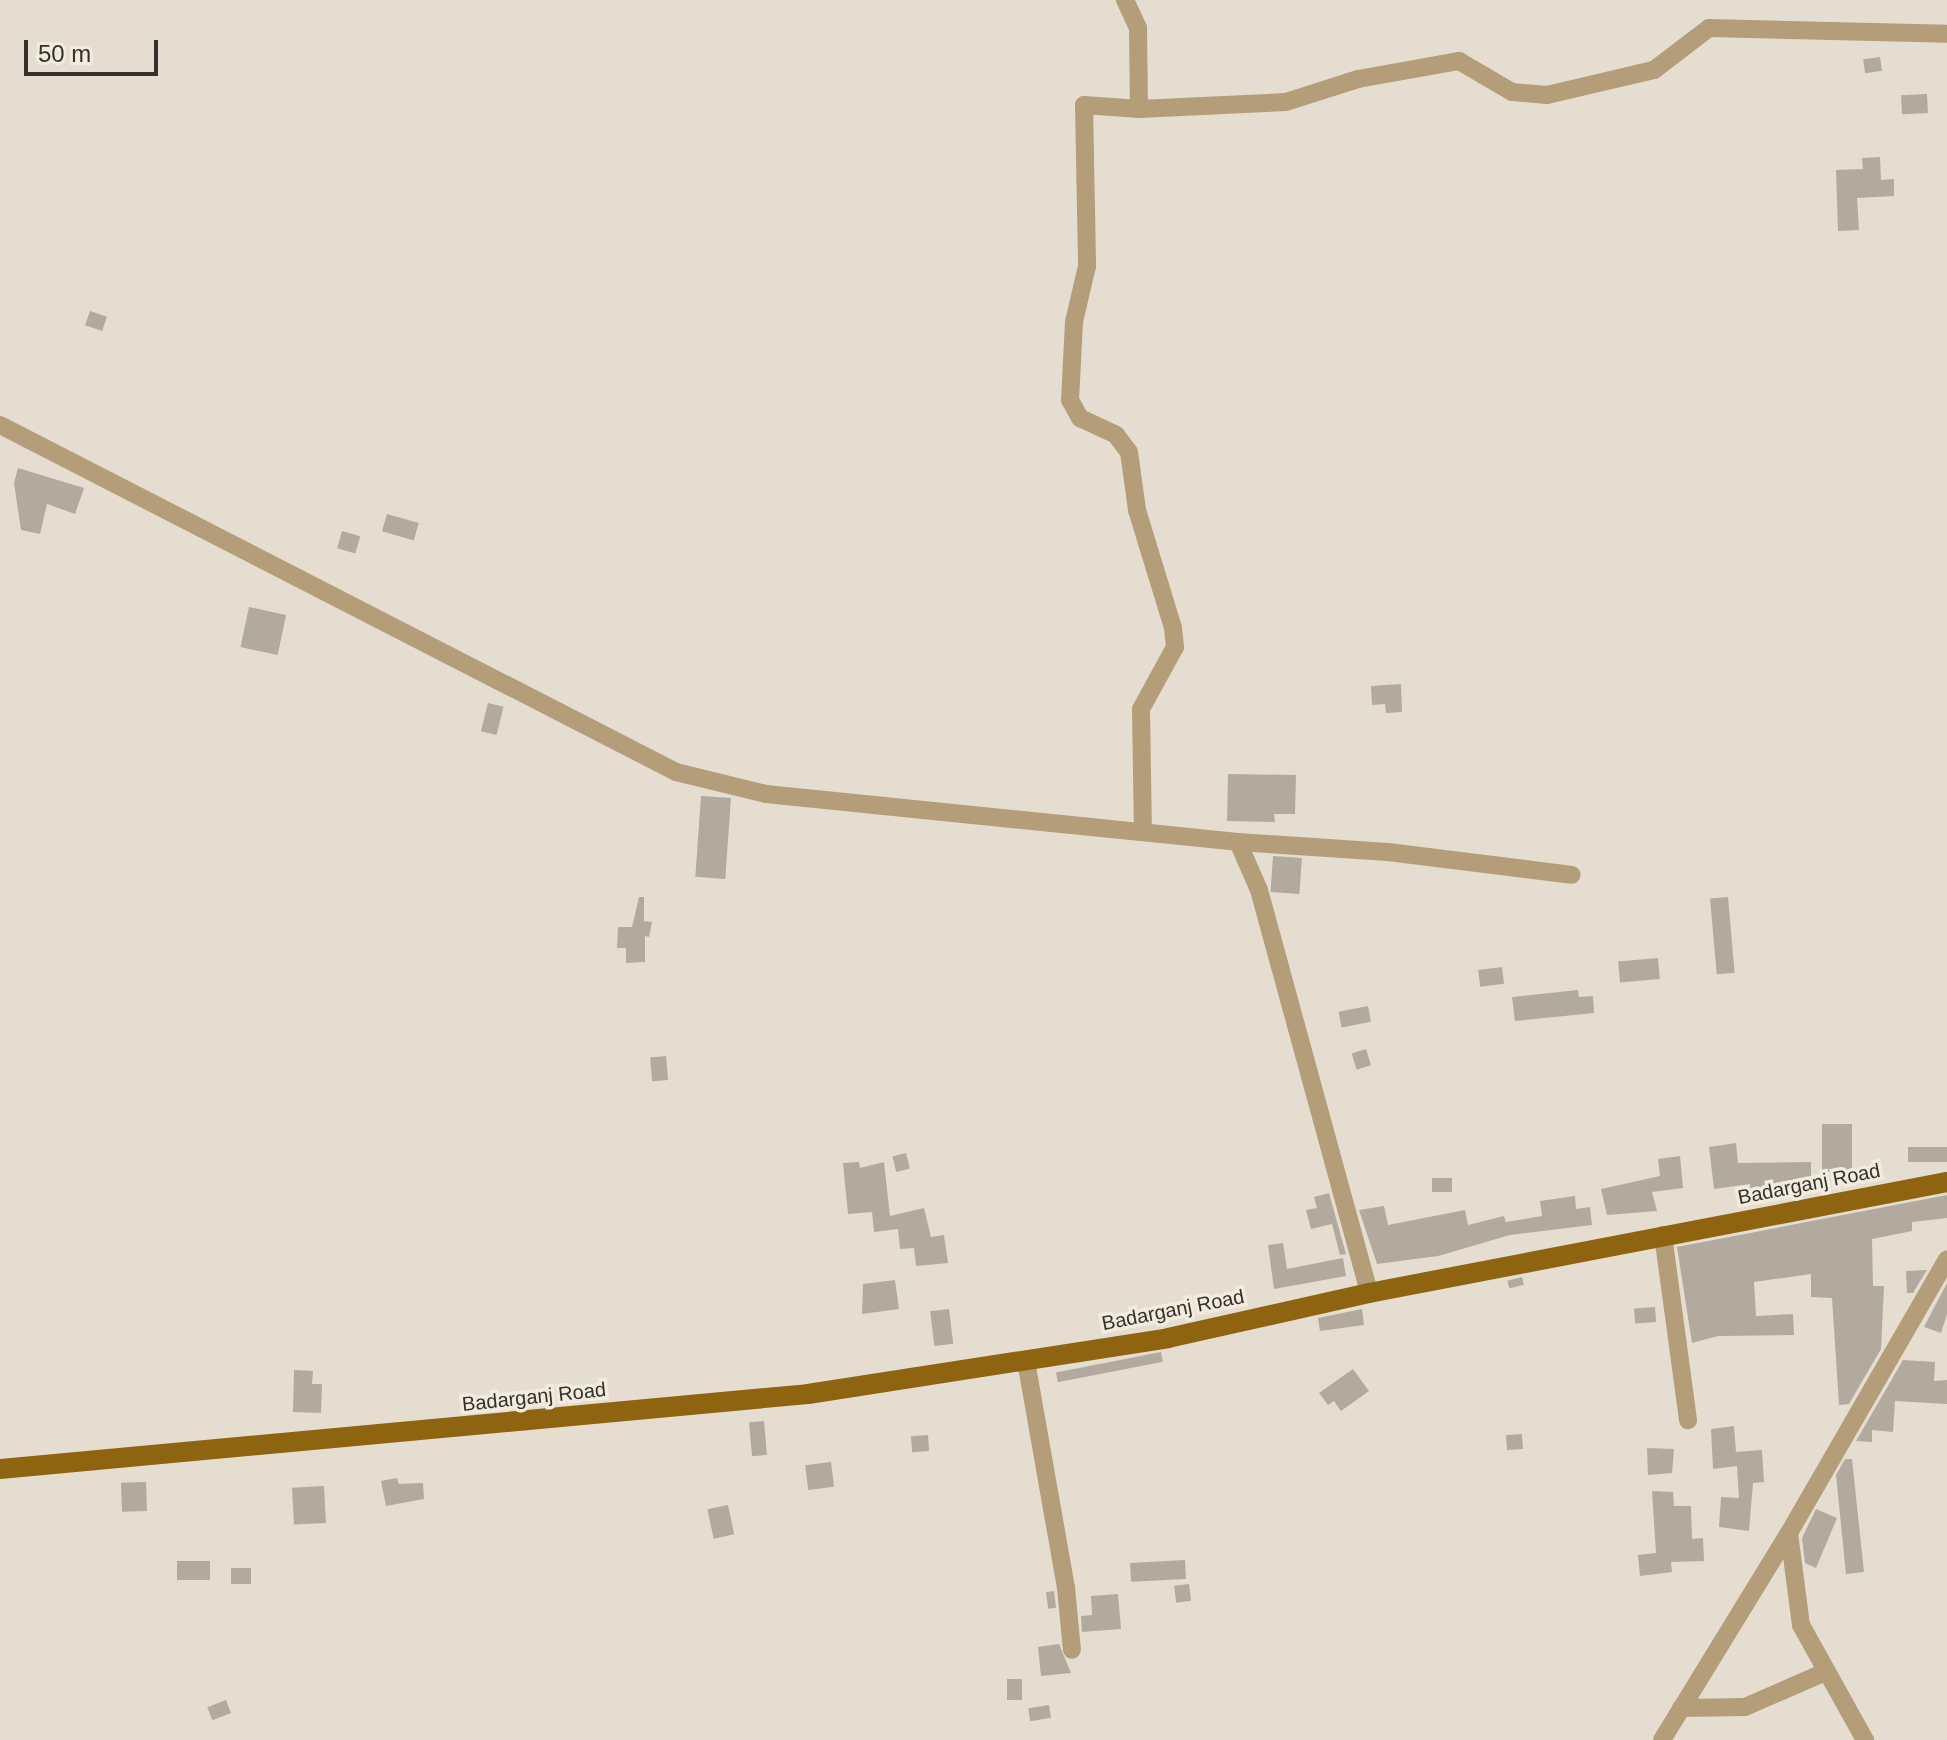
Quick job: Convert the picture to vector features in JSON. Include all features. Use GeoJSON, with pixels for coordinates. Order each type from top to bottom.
{"type":"FeatureCollection","features":[{"type":"Feature","properties":{"kind":"main road","name":"Badarganj Road"},"geometry":{"type":"LineString","coordinates":[[0,1469],[808,1394],[1168,1338],[1369,1293],[1947,1182]]}},
{"type":"Feature","properties":{"kind":"street"},"geometry":{"type":"LineString","coordinates":[[1125,0],[1138,28],[1139,109]]}},
{"type":"Feature","properties":{"kind":"street"},"geometry":{"type":"LineString","coordinates":[[1143,832],[1141,709],[1175,647],[1173,628],[1137,510],[1129,452],[1116,435],[1080,418],[1070,400],[1074,322],[1087,266],[1084,105],[1139,109],[1286,102],[1358,79],[1459,61],[1512,92],[1547,95],[1654,70],[1709,28],[1947,34]]}},
{"type":"Feature","properties":{"kind":"street"},"geometry":{"type":"LineString","coordinates":[[0,425],[676,772],[766,794],[1238,842],[1388,852],[1572,875]]}},
{"type":"Feature","properties":{"kind":"street"},"geometry":{"type":"LineString","coordinates":[[1238,842],[1259,890],[1369,1293]]}},
{"type":"Feature","properties":{"kind":"street"},"geometry":{"type":"LineString","coordinates":[[1663,1235],[1688,1420]]}},
{"type":"Feature","properties":{"kind":"street"},"geometry":{"type":"LineString","coordinates":[[1662,1740],[1789,1533],[1947,1259]]}},
{"type":"Feature","properties":{"kind":"street"},"geometry":{"type":"LineString","coordinates":[[1026,1361],[1066,1588],[1072,1650]]}},
{"type":"Feature","properties":{"kind":"street"},"geometry":{"type":"LineString","coordinates":[[1789,1533],[1801,1625],[1865,1740]]}},
{"type":"Feature","properties":{"kind":"street"},"geometry":{"type":"LineString","coordinates":[[1681,1708],[1745,1707],[1825,1672]]}},
{"type":"Feature","properties":{"kind":"building"},"geometry":{"type":"Polygon","coordinates":[[[1880,57],[1882,71],[1865,73],[1863,59],[1880,57]]]}},
{"type":"Feature","properties":{"kind":"building"},"geometry":{"type":"Polygon","coordinates":[[[1927,94],[1928,113],[1902,114],[1901,95],[1927,94]]]}},
{"type":"Feature","properties":{"kind":"building"},"geometry":{"type":"Polygon","coordinates":[[[1880,157],[1881,180],[1894,179],[1894,196],[1857,198],[1859,230],[1838,231],[1836,170],[1863,169],[1862,158],[1880,157]]]}},
{"type":"Feature","properties":{"kind":"building"},"geometry":{"type":"Polygon","coordinates":[[[90,311],[107,317],[102,331],[85,325],[90,311]]]}},
{"type":"Feature","properties":{"kind":"building"},"geometry":{"type":"Polygon","coordinates":[[[18,468],[84,488],[75,514],[47,504],[40,534],[21,530],[14,483],[18,468]]]}},
{"type":"Feature","properties":{"kind":"building"},"geometry":{"type":"Polygon","coordinates":[[[387,514],[419,523],[414,540],[382,531],[387,514]]]}},
{"type":"Feature","properties":{"kind":"building"},"geometry":{"type":"Polygon","coordinates":[[[342,531],[360,536],[355,554],[337,548],[342,531]]]}},
{"type":"Feature","properties":{"kind":"building"},"geometry":{"type":"Polygon","coordinates":[[[249,607],[286,615],[278,655],[240,647],[249,607]]]}},
{"type":"Feature","properties":{"kind":"building"},"geometry":{"type":"Polygon","coordinates":[[[1401,684],[1402,712],[1386,713],[1385,704],[1372,705],[1371,686],[1401,684]]]}},
{"type":"Feature","properties":{"kind":"building"},"geometry":{"type":"Polygon","coordinates":[[[488,703],[504,707],[497,735],[481,731],[488,703]]]}},
{"type":"Feature","properties":{"kind":"building"},"geometry":{"type":"Polygon","coordinates":[[[1228,774],[1296,775],[1295,814],[1274,814],[1275,822],[1227,821],[1228,774]]]}},
{"type":"Feature","properties":{"kind":"building"},"geometry":{"type":"Polygon","coordinates":[[[701,796],[731,798],[725,879],[695,877],[701,796]]]}},
{"type":"Feature","properties":{"kind":"building"},"geometry":{"type":"Polygon","coordinates":[[[1273,856],[1302,858],[1299,894],[1270,892],[1273,856]]]}},
{"type":"Feature","properties":{"kind":"building"},"geometry":{"type":"Polygon","coordinates":[[[639,897],[644,897],[644,921],[652,922],[649,937],[645,936],[645,962],[626,963],[626,948],[617,948],[618,927],[632,927],[639,897]]]}},
{"type":"Feature","properties":{"kind":"building"},"geometry":{"type":"Polygon","coordinates":[[[1728,897],[1735,973],[1717,974],[1710,899],[1728,897]]]}},
{"type":"Feature","properties":{"kind":"building"},"geometry":{"type":"Polygon","coordinates":[[[1658,958],[1660,979],[1620,982],[1618,961],[1658,958]]]}},
{"type":"Feature","properties":{"kind":"building"},"geometry":{"type":"Polygon","coordinates":[[[1502,967],[1504,984],[1480,987],[1478,970],[1502,967]]]}},
{"type":"Feature","properties":{"kind":"building"},"geometry":{"type":"Polygon","coordinates":[[[1578,990],[1579,997],[1593,996],[1594,1013],[1515,1021],[1512,997],[1578,990]]]}},
{"type":"Feature","properties":{"kind":"building"},"geometry":{"type":"Polygon","coordinates":[[[1368,1006],[1371,1022],[1342,1027],[1339,1012],[1368,1006]]]}},
{"type":"Feature","properties":{"kind":"building"},"geometry":{"type":"Polygon","coordinates":[[[1366,1049],[1371,1065],[1357,1070],[1352,1053],[1366,1049]]]}},
{"type":"Feature","properties":{"kind":"building"},"geometry":{"type":"Polygon","coordinates":[[[666,1056],[668,1080],[652,1081],[650,1057],[666,1056]]]}},
{"type":"Feature","properties":{"kind":"building"},"geometry":{"type":"Polygon","coordinates":[[[1822,1124],[1852,1124],[1852,1172],[1822,1172],[1822,1124]]]}},
{"type":"Feature","properties":{"kind":"building"},"geometry":{"type":"Polygon","coordinates":[[[1736,1143],[1738,1163],[1811,1162],[1811,1181],[1798,1182],[1798,1189],[1750,1192],[1750,1184],[1714,1189],[1709,1147],[1736,1143]]]}},
{"type":"Feature","properties":{"kind":"building"},"geometry":{"type":"Polygon","coordinates":[[[1908,1147],[1947,1147],[1947,1162],[1908,1162],[1908,1147]]]}},
{"type":"Feature","properties":{"kind":"building"},"geometry":{"type":"Polygon","coordinates":[[[906,1153],[910,1169],[896,1172],[892,1156],[906,1153]]]}},
{"type":"Feature","properties":{"kind":"building"},"geometry":{"type":"Polygon","coordinates":[[[1680,1156],[1683,1188],[1652,1192],[1657,1211],[1607,1215],[1601,1189],[1660,1176],[1658,1159],[1680,1156]]]}},
{"type":"Feature","properties":{"kind":"building"},"geometry":{"type":"Polygon","coordinates":[[[859,1162],[860,1168],[884,1162],[890,1216],[924,1208],[931,1237],[944,1235],[948,1263],[916,1266],[914,1248],[900,1249],[898,1229],[874,1232],[872,1212],[848,1214],[843,1163],[859,1162]]]}},
{"type":"Feature","properties":{"kind":"building"},"geometry":{"type":"Polygon","coordinates":[[[1432,1178],[1452,1178],[1452,1192],[1432,1192],[1432,1178]]]}},
{"type":"Feature","properties":{"kind":"building"},"geometry":{"type":"Polygon","coordinates":[[[1329,1193],[1346,1254],[1340,1255],[1332,1224],[1311,1229],[1306,1210],[1317,1208],[1314,1197],[1329,1193]]]}},
{"type":"Feature","properties":{"kind":"building"},"geometry":{"type":"Polygon","coordinates":[[[1947,1195],[1947,1218],[1912,1222],[1912,1231],[1872,1239],[1873,1286],[1884,1286],[1881,1349],[1849,1404],[1839,1405],[1832,1298],[1811,1297],[1811,1274],[1754,1282],[1756,1316],[1793,1314],[1794,1335],[1718,1336],[1692,1343],[1677,1247],[1947,1195]]]}},
{"type":"Feature","properties":{"kind":"building"},"geometry":{"type":"Polygon","coordinates":[[[1575,1196],[1576,1209],[1590,1207],[1592,1225],[1510,1235],[1438,1256],[1377,1264],[1359,1210],[1384,1206],[1388,1225],[1465,1210],[1468,1225],[1504,1216],[1506,1222],[1542,1216],[1540,1201],[1575,1196]]]}},
{"type":"Feature","properties":{"kind":"building"},"geometry":{"type":"Polygon","coordinates":[[[1283,1243],[1287,1269],[1343,1258],[1346,1276],[1274,1289],[1268,1245],[1283,1243]]]}},
{"type":"Feature","properties":{"kind":"building"},"geometry":{"type":"Polygon","coordinates":[[[1927,1270],[1913,1293],[1907,1293],[1906,1271],[1927,1270]]]}},
{"type":"Feature","properties":{"kind":"building"},"geometry":{"type":"Polygon","coordinates":[[[1522,1277],[1524,1285],[1509,1288],[1507,1281],[1522,1277]]]}},
{"type":"Feature","properties":{"kind":"building"},"geometry":{"type":"Polygon","coordinates":[[[895,1280],[899,1309],[862,1314],[863,1284],[895,1280]]]}},
{"type":"Feature","properties":{"kind":"building"},"geometry":{"type":"Polygon","coordinates":[[[1947,1283],[1947,1314],[1941,1333],[1924,1327],[1947,1283]]]}},
{"type":"Feature","properties":{"kind":"building"},"geometry":{"type":"Polygon","coordinates":[[[1655,1307],[1656,1322],[1635,1323],[1634,1308],[1655,1307]]]}},
{"type":"Feature","properties":{"kind":"building"},"geometry":{"type":"Polygon","coordinates":[[[949,1309],[953,1344],[934,1346],[930,1311],[949,1309]]]}},
{"type":"Feature","properties":{"kind":"building"},"geometry":{"type":"Polygon","coordinates":[[[1362,1309],[1364,1325],[1320,1331],[1318,1318],[1362,1309]]]}},
{"type":"Feature","properties":{"kind":"building"},"geometry":{"type":"Polygon","coordinates":[[[1161,1352],[1163,1362],[1058,1382],[1056,1372],[1161,1352]]]}},
{"type":"Feature","properties":{"kind":"building"},"geometry":{"type":"Polygon","coordinates":[[[1903,1360],[1935,1362],[1934,1381],[1947,1380],[1947,1404],[1895,1401],[1893,1432],[1872,1430],[1872,1442],[1856,1441],[1903,1360]]]}},
{"type":"Feature","properties":{"kind":"building"},"geometry":{"type":"Polygon","coordinates":[[[1353,1369],[1369,1391],[1341,1411],[1334,1401],[1328,1405],[1319,1393],[1353,1369]]]}},
{"type":"Feature","properties":{"kind":"building"},"geometry":{"type":"Polygon","coordinates":[[[294,1370],[313,1371],[312,1384],[322,1384],[321,1413],[293,1412],[294,1370]]]}},
{"type":"Feature","properties":{"kind":"building"},"geometry":{"type":"Polygon","coordinates":[[[764,1421],[767,1455],[752,1456],[749,1422],[764,1421]]]}},
{"type":"Feature","properties":{"kind":"building"},"geometry":{"type":"Polygon","coordinates":[[[1734,1426],[1736,1452],[1762,1450],[1764,1482],[1753,1483],[1749,1531],[1719,1527],[1721,1497],[1739,1498],[1737,1466],[1713,1469],[1711,1429],[1734,1426]]]}},
{"type":"Feature","properties":{"kind":"building"},"geometry":{"type":"Polygon","coordinates":[[[1522,1434],[1523,1449],[1507,1450],[1506,1435],[1522,1434]]]}},
{"type":"Feature","properties":{"kind":"building"},"geometry":{"type":"Polygon","coordinates":[[[928,1435],[929,1451],[912,1452],[911,1436],[928,1435]]]}},
{"type":"Feature","properties":{"kind":"building"},"geometry":{"type":"Polygon","coordinates":[[[1647,1448],[1674,1449],[1672,1473],[1648,1475],[1647,1448]]]}},
{"type":"Feature","properties":{"kind":"building"},"geometry":{"type":"Polygon","coordinates":[[[1845,1459],[1852,1459],[1864,1572],[1846,1574],[1836,1475],[1845,1459]]]}},
{"type":"Feature","properties":{"kind":"building"},"geometry":{"type":"Polygon","coordinates":[[[831,1462],[834,1487],[808,1490],[805,1465],[831,1462]]]}},
{"type":"Feature","properties":{"kind":"building"},"geometry":{"type":"Polygon","coordinates":[[[397,1478],[399,1484],[423,1483],[424,1499],[386,1506],[381,1481],[397,1478]]]}},
{"type":"Feature","properties":{"kind":"building"},"geometry":{"type":"Polygon","coordinates":[[[146,1482],[147,1511],[122,1512],[121,1483],[146,1482]]]}},
{"type":"Feature","properties":{"kind":"building"},"geometry":{"type":"Polygon","coordinates":[[[324,1486],[326,1523],[294,1525],[292,1488],[324,1486]]]}},
{"type":"Feature","properties":{"kind":"building"},"geometry":{"type":"Polygon","coordinates":[[[1652,1491],[1673,1492],[1674,1506],[1691,1506],[1692,1539],[1703,1538],[1704,1561],[1671,1562],[1672,1572],[1640,1576],[1638,1555],[1656,1553],[1652,1491]]]}},
{"type":"Feature","properties":{"kind":"building"},"geometry":{"type":"Polygon","coordinates":[[[728,1505],[734,1534],[714,1539],[707,1509],[728,1505]]]}},
{"type":"Feature","properties":{"kind":"building"},"geometry":{"type":"Polygon","coordinates":[[[1816,1509],[1837,1518],[1816,1568],[1805,1563],[1802,1538],[1816,1509]]]}},
{"type":"Feature","properties":{"kind":"building"},"geometry":{"type":"Polygon","coordinates":[[[1185,1560],[1186,1579],[1131,1582],[1130,1563],[1185,1560]]]}},
{"type":"Feature","properties":{"kind":"building"},"geometry":{"type":"Polygon","coordinates":[[[177,1561],[210,1561],[210,1580],[177,1580],[177,1561]]]}},
{"type":"Feature","properties":{"kind":"building"},"geometry":{"type":"Polygon","coordinates":[[[231,1568],[251,1568],[251,1584],[231,1584],[231,1568]]]}},
{"type":"Feature","properties":{"kind":"building"},"geometry":{"type":"Polygon","coordinates":[[[1189,1584],[1191,1601],[1176,1603],[1174,1586],[1189,1584]]]}},
{"type":"Feature","properties":{"kind":"building"},"geometry":{"type":"Polygon","coordinates":[[[1054,1591],[1056,1608],[1048,1609],[1046,1592],[1054,1591]]]}},
{"type":"Feature","properties":{"kind":"building"},"geometry":{"type":"Polygon","coordinates":[[[1118,1594],[1121,1629],[1082,1632],[1081,1616],[1092,1615],[1091,1596],[1118,1594]]]}},
{"type":"Feature","properties":{"kind":"building"},"geometry":{"type":"Polygon","coordinates":[[[1059,1644],[1071,1673],[1041,1676],[1038,1647],[1059,1644]]]}},
{"type":"Feature","properties":{"kind":"building"},"geometry":{"type":"Polygon","coordinates":[[[1007,1679],[1022,1679],[1022,1700],[1007,1700],[1007,1679]]]}},
{"type":"Feature","properties":{"kind":"building"},"geometry":{"type":"Polygon","coordinates":[[[226,1700],[231,1713],[212,1720],[207,1707],[226,1700]]]}},
{"type":"Feature","properties":{"kind":"building"},"geometry":{"type":"Polygon","coordinates":[[[1049,1705],[1051,1718],[1030,1721],[1028,1708],[1049,1705]]]}}]}
